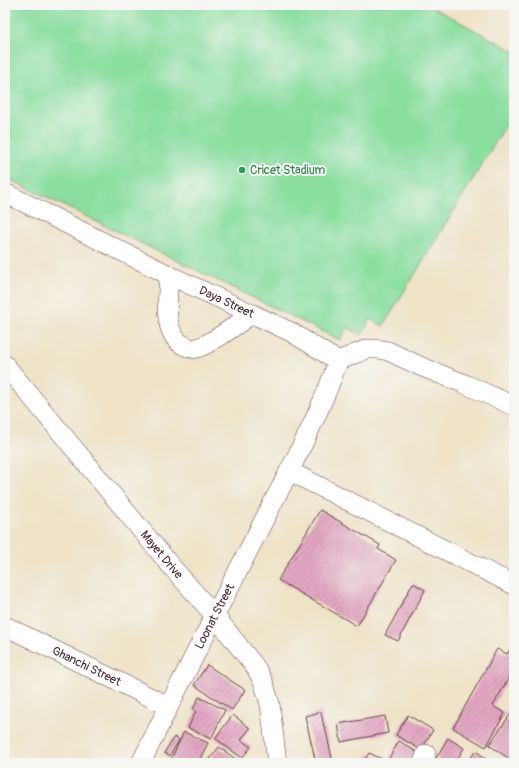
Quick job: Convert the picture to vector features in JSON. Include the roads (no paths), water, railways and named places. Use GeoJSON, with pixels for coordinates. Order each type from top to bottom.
{"type":"FeatureCollection","features":[{"type":"Feature","properties":{"kind":"street","name":"Daya Street"},"geometry":{"type":"LineString","coordinates":[[5,193],[169,275],[291,332],[338,361]]}},
{"type":"Feature","properties":{"kind":"street"},"geometry":{"type":"LineString","coordinates":[[169,275],[168,307],[170,327],[172,334],[180,344],[189,348],[198,347],[208,343],[252,314]]}},
{"type":"Feature","properties":{"kind":"street"},"geometry":{"type":"LineString","coordinates":[[514,406],[388,351],[378,348],[367,350],[338,361],[331,383],[289,471],[514,585]]}},
{"type":"Feature","properties":{"kind":"street","name":"Mayet Drive"},"geometry":{"type":"LineString","coordinates":[[5,365],[171,566],[215,616],[256,668],[263,681],[270,704],[277,763]]}},
{"type":"Feature","properties":{"kind":"street","name":"Loonat Street"},"geometry":{"type":"LineString","coordinates":[[141,763],[168,706],[289,471]]}},
{"type":"Feature","properties":{"kind":"street","name":"Ghanchi Street"},"geometry":{"type":"LineString","coordinates":[[5,626],[168,706]]}},
{"type":"Feature","properties":{"kind":"place","name":"Cricet Stadium"},"geometry":{"type":"Point","coordinates":[242,170]}}]}
